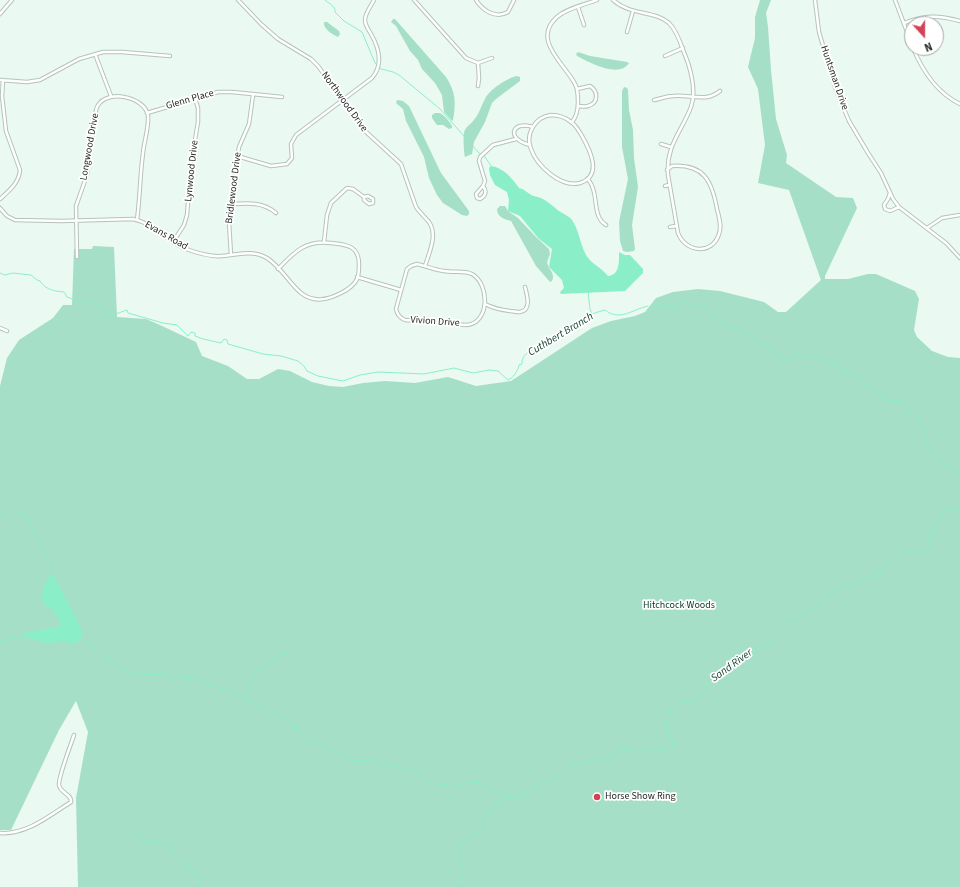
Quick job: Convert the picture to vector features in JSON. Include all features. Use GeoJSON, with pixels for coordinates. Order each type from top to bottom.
{"type":"FeatureCollection","features":[{"type":"Feature","properties":{"kind":"street"},"geometry":{"type":"LineString","coordinates":[[0,14],[12,0]]}},
{"type":"Feature","properties":{"kind":"street","name":"Northwood Drive"},"geometry":{"type":"LineString","coordinates":[[238,0],[260,24],[278,39],[312,59],[365,131],[402,166],[416,207],[420,214],[429,222],[433,231],[433,239],[425,266]]}},
{"type":"Feature","properties":{"kind":"street"},"geometry":{"type":"LineString","coordinates":[[237,156],[271,166],[287,164],[292,158],[291,147],[294,137],[370,80],[378,68],[379,51],[365,20],[366,13],[374,0]]}},
{"type":"Feature","properties":{"kind":"street"},"geometry":{"type":"LineString","coordinates":[[414,0],[464,56],[478,63],[492,58]]}},
{"type":"Feature","properties":{"kind":"street"},"geometry":{"type":"LineString","coordinates":[[476,0],[485,10],[498,15],[508,12],[514,0]]}},
{"type":"Feature","properties":{"kind":"street"},"geometry":{"type":"LineString","coordinates":[[572,122],[577,114],[578,106],[576,89],[566,69],[551,50],[547,37],[549,28],[557,17],[597,0]]}},
{"type":"Feature","properties":{"kind":"street"},"geometry":{"type":"LineString","coordinates":[[613,0],[625,8],[654,16],[668,22],[674,30],[690,67],[693,97],[691,106],[671,147],[668,155],[667,170],[676,226],[682,241],[686,245],[695,249],[703,249],[710,246],[718,237],[720,229],[712,187],[706,178],[697,171],[687,167],[672,166],[667,170]]}},
{"type":"Feature","properties":{"kind":"street","name":"Huntsman Drive"},"geometry":{"type":"LineString","coordinates":[[815,0],[819,32],[836,90],[849,121],[881,173],[893,199],[899,207],[946,243],[960,258]]}},
{"type":"Feature","properties":{"kind":"street"},"geometry":{"type":"LineString","coordinates":[[895,0],[904,23]]}},
{"type":"Feature","properties":{"kind":"street"},"geometry":{"type":"LineString","coordinates":[[578,7],[584,25]]}},
{"type":"Feature","properties":{"kind":"street"},"geometry":{"type":"LineString","coordinates":[[627,32],[633,11]]}},
{"type":"Feature","properties":{"kind":"street"},"geometry":{"type":"LineString","coordinates":[[944,17],[960,21]]}},
{"type":"Feature","properties":{"kind":"street"},"geometry":{"type":"LineString","coordinates":[[665,56],[682,48]]}},
{"type":"Feature","properties":{"kind":"street"},"geometry":{"type":"LineString","coordinates":[[0,199],[16,183],[20,175],[20,170],[6,131],[1,80],[27,82],[40,80],[74,62],[95,54],[122,52],[170,56]]}},
{"type":"Feature","properties":{"kind":"street"},"geometry":{"type":"LineString","coordinates":[[95,54],[111,96],[119,96],[139,102],[147,113],[148,118],[143,153],[137,220]]}},
{"type":"Feature","properties":{"kind":"street"},"geometry":{"type":"LineString","coordinates":[[916,56],[924,71],[934,85],[945,95],[960,104]]}},
{"type":"Feature","properties":{"kind":"street"},"geometry":{"type":"LineString","coordinates":[[478,63],[478,86]]}},
{"type":"Feature","properties":{"kind":"street"},"geometry":{"type":"LineString","coordinates":[[576,89],[590,86],[594,89],[596,94],[596,100],[592,104],[588,106],[578,106]]}},
{"type":"Feature","properties":{"kind":"street"},"geometry":{"type":"LineString","coordinates":[[654,100],[674,96],[710,97],[720,91]]}},
{"type":"Feature","properties":{"kind":"street","name":"Glenn Place"},"geometry":{"type":"LineString","coordinates":[[147,113],[195,98],[222,92],[282,98]]}},
{"type":"Feature","properties":{"kind":"street","name":"Bridlewood Drive"},"geometry":{"type":"LineString","coordinates":[[231,255],[229,222],[237,156],[249,123],[252,95]]}},
{"type":"Feature","properties":{"kind":"street","name":"Longwood Drive"},"geometry":{"type":"LineString","coordinates":[[77,257],[77,202],[87,172],[97,106],[111,96]]}},
{"type":"Feature","properties":{"kind":"street","name":"Lynwood Drive"},"geometry":{"type":"LineString","coordinates":[[173,242],[184,225],[187,215],[198,122],[198,108],[195,98]]}},
{"type":"Feature","properties":{"kind":"street"},"geometry":{"type":"LineString","coordinates":[[549,115],[561,116],[572,122],[588,146],[593,159],[592,170],[588,179],[580,183],[573,184],[557,179],[549,173],[536,158],[530,145],[530,136],[533,127],[538,121],[549,115]]}},
{"type":"Feature","properties":{"kind":"street"},"geometry":{"type":"LineString","coordinates":[[530,145],[516,139],[514,132],[518,126],[524,125],[533,127]]}},
{"type":"Feature","properties":{"kind":"street"},"geometry":{"type":"LineString","coordinates":[[483,186],[486,193],[480,199],[477,198],[476,194],[483,186],[485,181],[479,161],[480,157],[492,145],[516,139]]}},
{"type":"Feature","properties":{"kind":"street"},"geometry":{"type":"LineString","coordinates":[[661,144],[671,147]]}},
{"type":"Feature","properties":{"kind":"street"},"geometry":{"type":"LineString","coordinates":[[588,179],[594,191],[599,218],[606,225]]}},
{"type":"Feature","properties":{"kind":"street"},"geometry":{"type":"LineString","coordinates":[[665,186],[669,185]]}},
{"type":"Feature","properties":{"kind":"street"},"geometry":{"type":"LineString","coordinates":[[324,242],[326,215],[332,203],[347,188],[354,189],[364,197]]}},
{"type":"Feature","properties":{"kind":"street","name":"Huntsman Drive"},"geometry":{"type":"LineString","coordinates":[[890,192],[884,205],[885,209],[890,211],[899,207]]}},
{"type":"Feature","properties":{"kind":"street"},"geometry":{"type":"LineString","coordinates":[[232,204],[259,204],[270,208],[276,213]]}},
{"type":"Feature","properties":{"kind":"street","name":"Evans Road"},"geometry":{"type":"LineString","coordinates":[[0,208],[7,216],[15,220],[137,220],[173,242],[204,254],[222,256],[248,253],[258,254],[270,260],[306,297],[316,300],[331,298],[347,290],[354,284],[357,277]]}},
{"type":"Feature","properties":{"kind":"street"},"geometry":{"type":"LineString","coordinates":[[927,228],[942,218],[960,215]]}},
{"type":"Feature","properties":{"kind":"street"},"geometry":{"type":"LineString","coordinates":[[670,227],[676,226]]}},
{"type":"Feature","properties":{"kind":"street"},"geometry":{"type":"LineString","coordinates":[[278,269],[304,246],[317,242],[342,244],[350,246],[354,249],[359,258],[357,277],[401,290]]}},
{"type":"Feature","properties":{"kind":"street","name":"Vivion Drive"},"geometry":{"type":"LineString","coordinates":[[416,265],[444,271],[467,272],[474,276],[481,284],[485,296],[485,304],[479,320],[471,324],[405,320],[400,317],[396,310],[401,290],[407,269],[416,265]]}},
{"type":"Feature","properties":{"kind":"street"},"geometry":{"type":"LineString","coordinates":[[485,304],[500,310],[522,311],[528,304],[525,287]]}},
{"type":"Feature","properties":{"kind":"street"},"geometry":{"type":"LineString","coordinates":[[0,328],[7,331]]}},
{"type":"Feature","properties":{"kind":"street"},"geometry":{"type":"LineString","coordinates":[[0,833],[14,832],[35,825],[72,802],[70,797],[59,785],[74,735]]}},
{"type":"Feature","properties":{"kind":"green space","name":"Hitchcock Woods"},"geometry":{"type":"Polygon","coordinates":[[[760,0],[771,0],[766,13],[771,70],[776,119],[787,155],[786,163],[836,197],[853,198],[857,208],[825,276],[825,279],[848,279],[868,274],[876,274],[915,291],[919,299],[914,330],[917,337],[932,351],[948,357],[960,358],[960,887],[78,887],[76,798],[88,732],[76,701],[59,730],[11,830],[0,830],[0,386],[7,358],[19,340],[53,318],[63,305],[72,305],[74,249],[92,249],[93,246],[114,247],[117,317],[146,319],[196,342],[202,356],[228,366],[247,379],[259,379],[278,369],[290,371],[312,382],[329,386],[343,387],[385,381],[415,383],[448,377],[476,386],[511,381],[592,328],[611,321],[635,316],[645,312],[656,298],[673,292],[698,289],[720,291],[764,302],[778,312],[786,312],[821,280],[789,190],[758,183],[765,145],[758,89],[748,67],[755,38],[755,17],[760,0]]]}},
{"type":"Feature","properties":{"kind":"green space"},"geometry":{"type":"Polygon","coordinates":[[[395,19],[449,82],[452,88],[455,103],[452,121],[444,112],[442,95],[435,83],[422,69],[418,60],[410,51],[396,26],[391,22],[395,19]]]}},
{"type":"Feature","properties":{"kind":"green space"},"geometry":{"type":"Polygon","coordinates":[[[324,22],[327,22],[339,31],[340,34],[338,37],[326,29],[324,22]]]}},
{"type":"Feature","properties":{"kind":"green space"},"geometry":{"type":"Polygon","coordinates":[[[578,52],[590,56],[629,63],[624,68],[618,70],[604,68],[577,56],[576,54],[578,52]]]}},
{"type":"Feature","properties":{"kind":"green space"},"geometry":{"type":"Polygon","coordinates":[[[517,76],[520,77],[520,81],[492,103],[485,122],[474,142],[472,154],[465,157],[465,129],[477,116],[490,92],[504,82],[517,76]]]}},
{"type":"Feature","properties":{"kind":"green space"},"geometry":{"type":"Polygon","coordinates":[[[624,87],[628,90],[638,187],[632,225],[635,249],[634,251],[627,252],[623,251],[620,241],[619,222],[628,179],[622,147],[622,91],[624,87]]]}},
{"type":"Feature","properties":{"kind":"green space"},"geometry":{"type":"Polygon","coordinates":[[[397,100],[403,101],[409,106],[441,173],[469,211],[467,216],[462,215],[443,203],[437,195],[429,178],[424,157],[406,121],[403,109],[396,103],[397,100]]]}},
{"type":"Feature","properties":{"kind":"green space"},"geometry":{"type":"Polygon","coordinates":[[[435,113],[440,113],[444,116],[451,124],[452,128],[449,129],[443,125],[437,125],[432,118],[432,115],[435,113]]]}},
{"type":"Feature","properties":{"kind":"green space"},"geometry":{"type":"Polygon","coordinates":[[[500,206],[505,206],[508,211],[518,218],[549,249],[550,254],[547,262],[553,276],[552,281],[550,282],[536,266],[511,221],[498,214],[497,209],[500,206]]]}},
{"type":"Feature","properties":{"kind":"shaded area"},"geometry":{"type":"Polygon","coordinates":[[[491,166],[504,171],[519,188],[532,196],[540,197],[570,218],[576,228],[586,255],[608,276],[617,271],[619,264],[619,252],[625,255],[630,255],[643,269],[643,273],[625,291],[561,294],[560,292],[564,288],[562,280],[549,267],[552,249],[539,239],[520,216],[508,211],[509,200],[507,192],[495,185],[490,175],[489,168],[491,166]]]}},
{"type":"Feature","properties":{"kind":"shaded area"},"geometry":{"type":"Polygon","coordinates":[[[52,573],[75,615],[83,634],[76,644],[66,641],[45,643],[24,636],[24,633],[61,626],[53,610],[44,604],[41,597],[45,584],[52,573]]]}},
{"type":"Feature","properties":{"kind":"waterway"},"geometry":{"type":"LineString","coordinates":[[325,0],[333,6],[335,12],[344,21],[362,32],[375,63],[381,69],[399,75],[440,109],[479,153],[485,157],[491,166]]}},
{"type":"Feature","properties":{"kind":"waterway","name":"Cuthbert Branch"},"geometry":{"type":"LineString","coordinates":[[0,273],[5,275],[13,273],[31,275],[48,288],[64,292],[67,297],[82,302],[89,300],[101,307],[106,314],[114,314],[127,310],[128,313],[163,323],[177,325],[188,336],[191,332],[195,333],[195,336],[203,339],[221,343],[224,339],[227,340],[228,344],[263,354],[281,356],[298,361],[307,371],[318,376],[343,381],[360,375],[378,372],[424,374],[454,368],[473,373],[489,370],[498,371],[508,380],[512,378],[518,370],[519,365],[522,364],[525,355],[534,349],[555,340],[584,318],[605,310],[616,315],[621,315],[648,306]]}},
{"type":"Feature","properties":{"kind":"waterway"},"geometry":{"type":"LineString","coordinates":[[588,292],[592,314]]}},
{"type":"Feature","properties":{"kind":"waterway","name":"Cuthbert Branch"},"geometry":{"type":"LineString","coordinates":[[652,306],[660,304],[661,306],[678,307],[684,302],[705,309],[716,317],[723,325],[751,334],[764,346],[786,359],[798,354],[808,357],[817,355],[825,361],[864,380],[869,389],[876,391],[888,401],[900,400],[912,414],[920,419],[926,430],[923,434],[929,447],[938,457],[960,475]]}},
{"type":"Feature","properties":{"kind":"waterway","name":"Sand River"},"geometry":{"type":"LineString","coordinates":[[459,887],[464,870],[457,853],[461,846],[478,833],[485,816],[490,813],[497,802],[510,796],[516,799],[524,795],[530,788],[558,776],[568,766],[609,757],[624,748],[644,750],[674,746],[674,740],[669,739],[666,724],[669,712],[679,703],[688,703],[704,691],[704,687],[772,638],[788,622],[810,609],[837,589],[878,575],[900,554],[913,549],[918,552],[925,552],[930,548],[932,529],[938,517],[948,509],[955,508],[960,515]]}},
{"type":"Feature","properties":{"kind":"waterway"},"geometry":{"type":"LineString","coordinates":[[0,512],[16,511],[25,515],[36,534],[52,573]]}},
{"type":"Feature","properties":{"kind":"waterway"},"geometry":{"type":"LineString","coordinates":[[0,641],[25,636]]}},
{"type":"Feature","properties":{"kind":"waterway"},"geometry":{"type":"LineString","coordinates":[[80,637],[87,641],[103,656],[130,672],[137,674],[169,675],[178,678],[186,676],[189,679],[199,676],[208,684],[234,692],[261,708],[262,711],[270,711],[288,721],[292,726],[298,727],[300,734],[306,739],[337,750],[349,759],[357,761],[382,762],[407,769],[418,773],[431,783],[456,786],[478,782],[481,785],[506,796]]}},
{"type":"Feature","properties":{"kind":"waterway"},"geometry":{"type":"LineString","coordinates":[[248,699],[248,686],[258,669],[279,655],[291,653],[295,649]]}},
{"type":"Feature","properties":{"kind":"waterway"},"geometry":{"type":"LineString","coordinates":[[134,833],[149,843],[155,842],[163,844],[175,852],[193,871],[200,884],[204,887]]}},
{"type":"Feature","properties":{"kind":"place","name":"Horse Show Ring"},"geometry":{"type":"Point","coordinates":[597,797]}}]}
